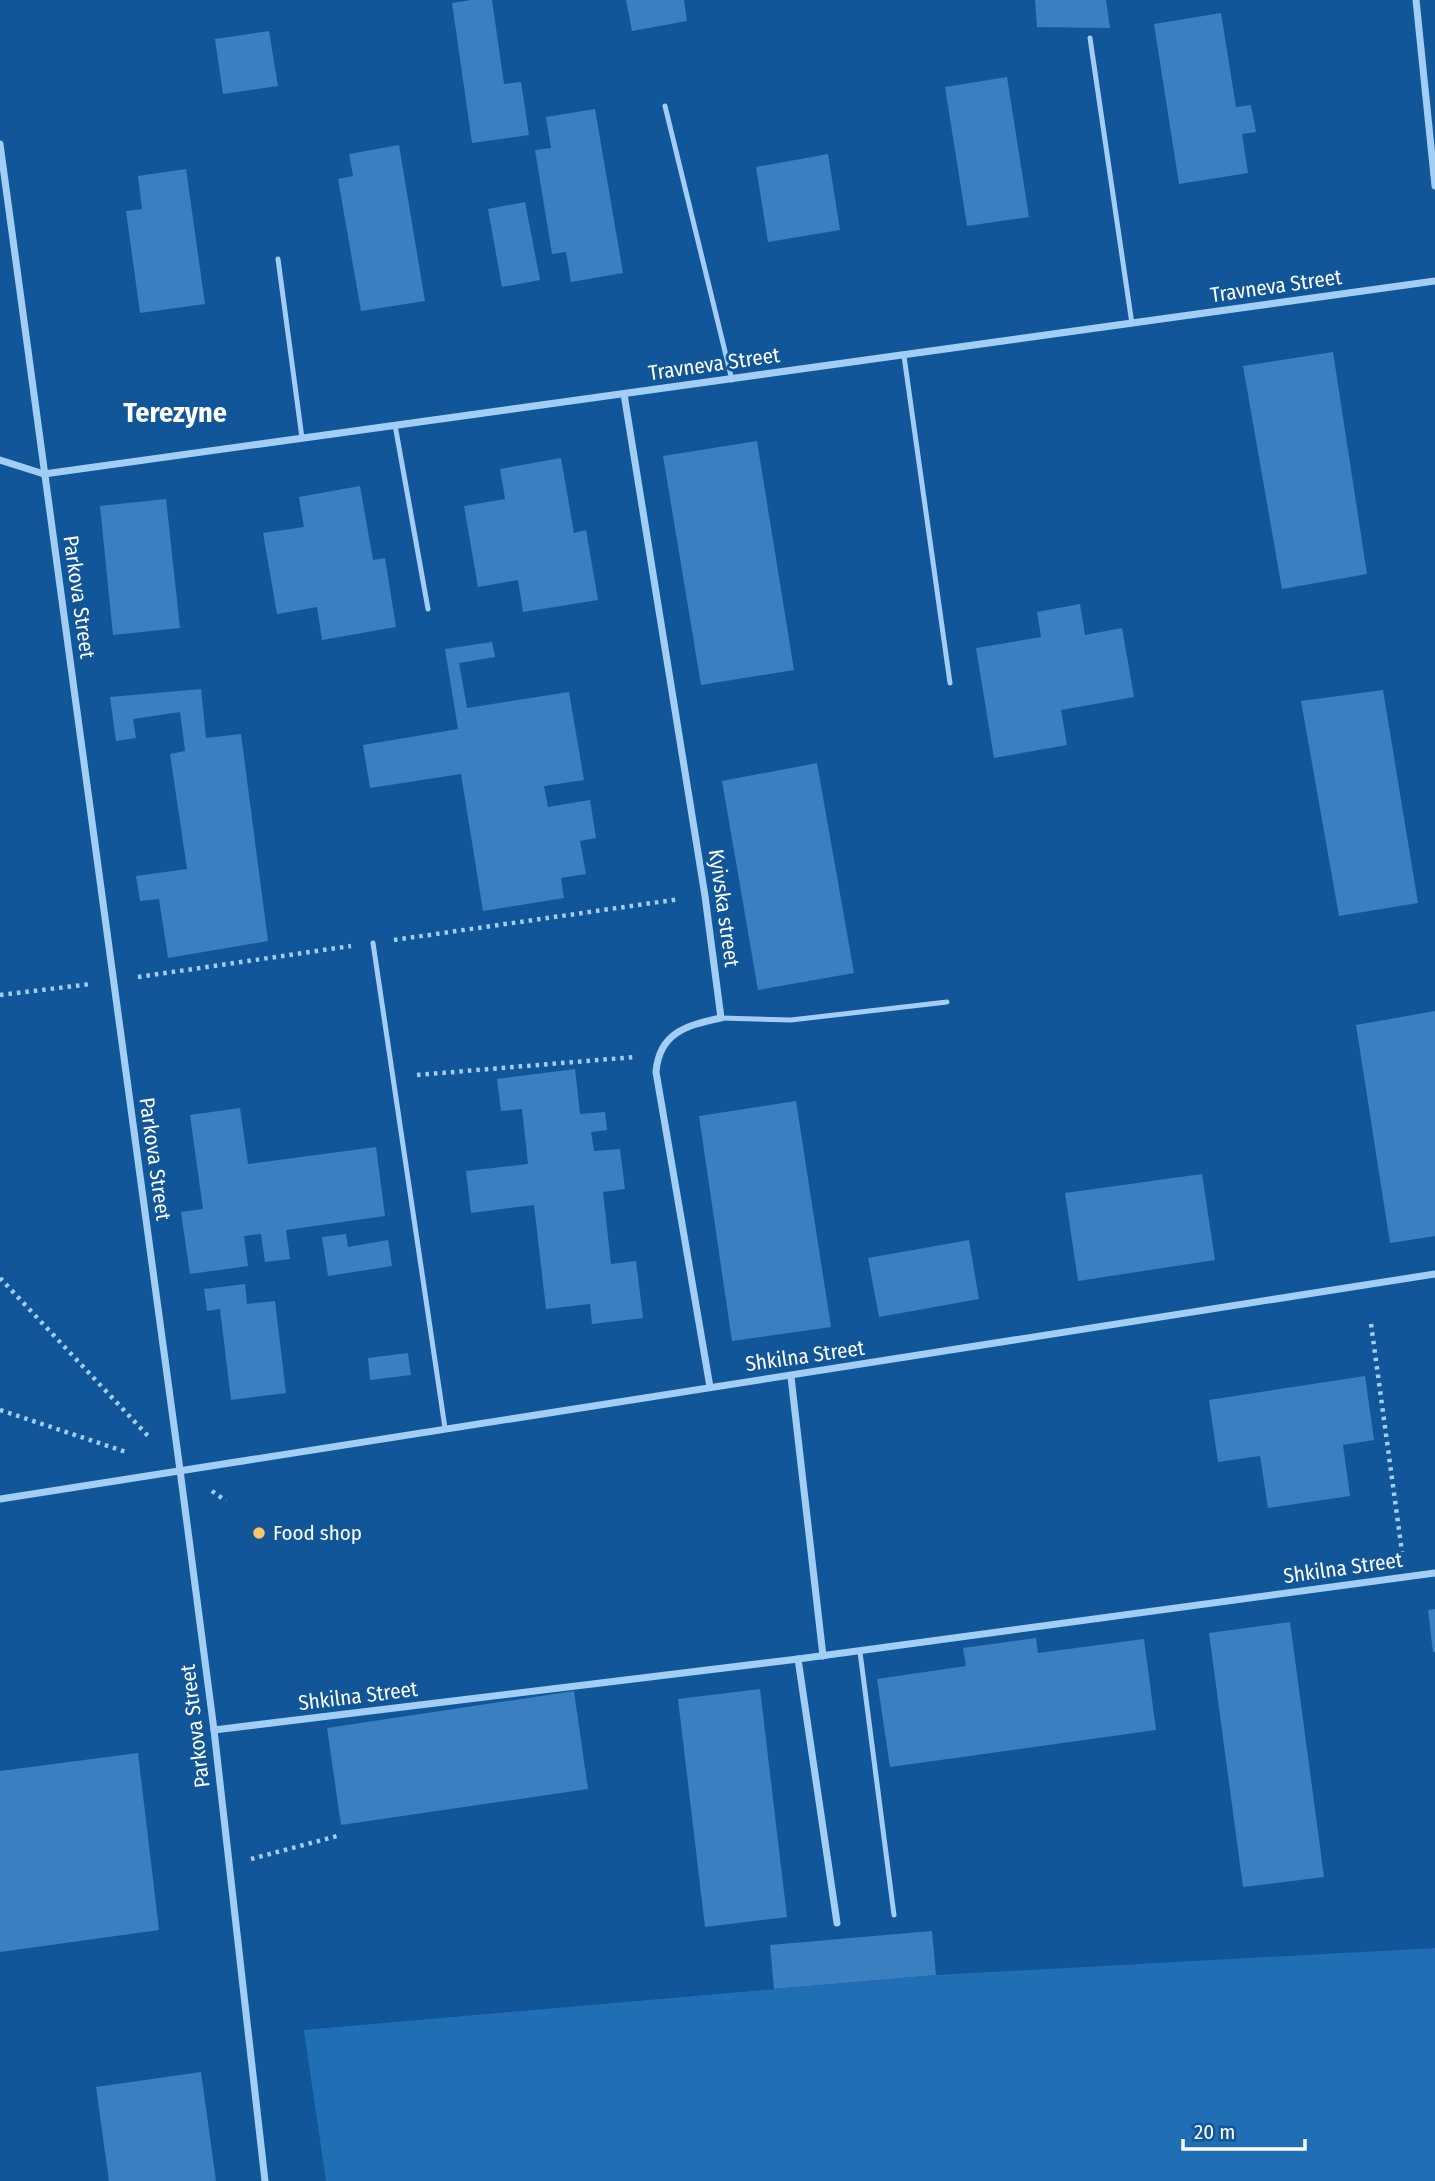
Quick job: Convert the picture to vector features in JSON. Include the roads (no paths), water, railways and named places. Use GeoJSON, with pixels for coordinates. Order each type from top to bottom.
{"type":"FeatureCollection","features":[{"type":"Feature","properties":{"kind":"street"},"geometry":{"type":"LineString","coordinates":[[1416,0],[1435,186]]}},
{"type":"Feature","properties":{"kind":"street","name":"Parkova Street"},"geometry":{"type":"LineString","coordinates":[[0,144],[214,1730],[265,2181]]}},
{"type":"Feature","properties":{"kind":"street","name":"Travneva Street"},"geometry":{"type":"LineString","coordinates":[[0,460],[44,474],[1435,281]]}},
{"type":"Feature","properties":{"kind":"street","name":"Kyivska street"},"geometry":{"type":"LineString","coordinates":[[624,394],[705,895],[721,1018]]}},
{"type":"Feature","properties":{"kind":"street"},"geometry":{"type":"LineString","coordinates":[[710,1387],[656,1072],[657,1056],[683,1026],[721,1018]]}},
{"type":"Feature","properties":{"kind":"street","name":"Shkilna Street"},"geometry":{"type":"LineString","coordinates":[[0,1499],[1435,1274]]}},
{"type":"Feature","properties":{"kind":"street"},"geometry":{"type":"LineString","coordinates":[[791,1377],[823,1656]]}},
{"type":"Feature","properties":{"kind":"street","name":"Shkilna Street"},"geometry":{"type":"LineString","coordinates":[[214,1730],[860,1652],[1435,1573]]}},
{"type":"Feature","properties":{"kind":"street"},"geometry":{"type":"LineString","coordinates":[[798,1659],[837,1923]]}},
{"type":"Feature","properties":{"kind":"lane"},"geometry":{"type":"LineString","coordinates":[[1090,38],[1132,324]]}},
{"type":"Feature","properties":{"kind":"lane"},"geometry":{"type":"LineString","coordinates":[[665,106],[732,380]]}},
{"type":"Feature","properties":{"kind":"lane"},"geometry":{"type":"LineString","coordinates":[[278,259],[302,439]]}},
{"type":"Feature","properties":{"kind":"lane"},"geometry":{"type":"LineString","coordinates":[[904,356],[950,683]]}},
{"type":"Feature","properties":{"kind":"lane"},"geometry":{"type":"LineString","coordinates":[[395,425],[428,609]]}},
{"type":"Feature","properties":{"kind":"lane"},"geometry":{"type":"LineString","coordinates":[[373,943],[445,1429]]}},
{"type":"Feature","properties":{"kind":"lane"},"geometry":{"type":"LineString","coordinates":[[721,1018],[791,1020],[947,1002]]}},
{"type":"Feature","properties":{"kind":"lane"},"geometry":{"type":"LineString","coordinates":[[860,1652],[894,1915]]}},
{"type":"Feature","properties":{"kind":"place","name":"Food shop"},"geometry":{"type":"Point","coordinates":[259,1533]}},
{"type":"Feature","properties":{"kind":"district","name":"Terezyne"},"geometry":{"type":"Point","coordinates":[175,412]}}]}
